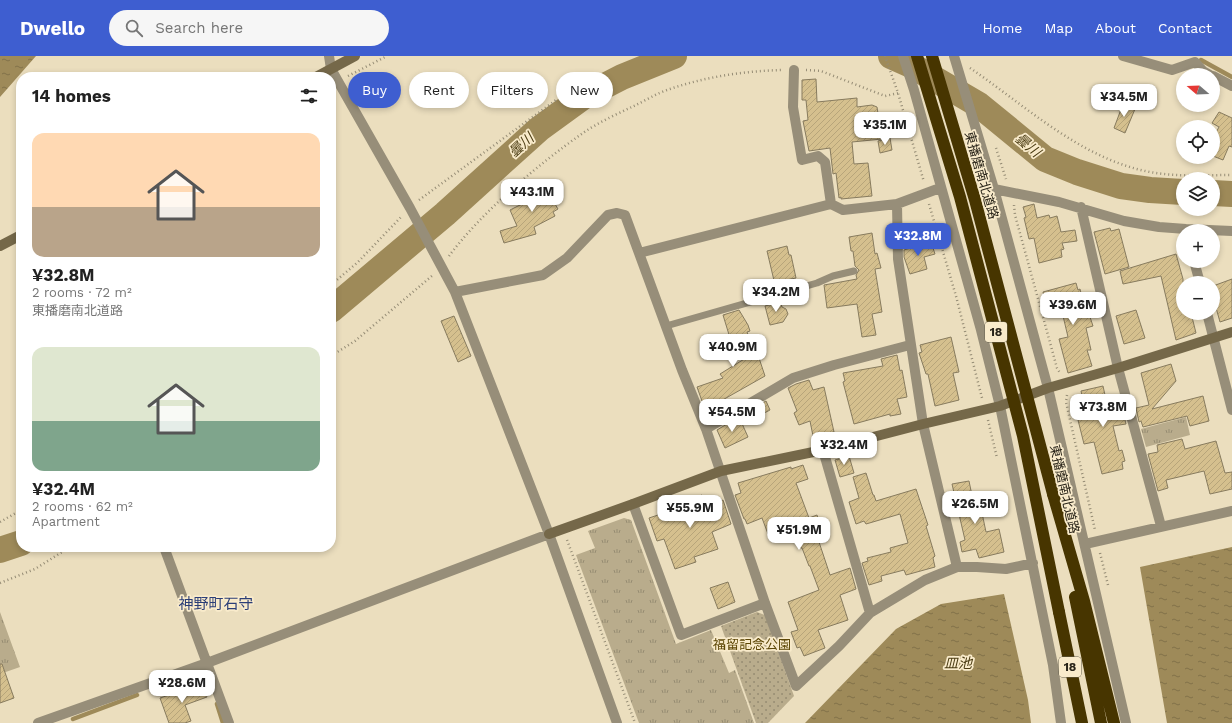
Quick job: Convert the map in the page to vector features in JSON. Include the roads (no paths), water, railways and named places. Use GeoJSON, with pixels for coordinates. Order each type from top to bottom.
{"type":"FeatureCollection","features":[{"type":"Feature","properties":{"kind":"highway","name":"18"},"geometry":{"type":"LineString","coordinates":[[917,56],[960,197],[1023,436],[1082,723]]}},
{"type":"Feature","properties":{"kind":"highway","name":"東播磨南北道路"},"geometry":{"type":"LineString","coordinates":[[932,56],[975,200],[1053,494],[1101,723]]}},
{"type":"Feature","properties":{"kind":"highway","name":"18"},"geometry":{"type":"LineString","coordinates":[[1053,494],[1084,601],[1114,723]]}},
{"type":"Feature","properties":{"kind":"highway","name":"18"},"geometry":{"type":"LineString","coordinates":[[1059,612],[1074,723]]}},
{"type":"Feature","properties":{"kind":"street"},"geometry":{"type":"LineString","coordinates":[[329,56],[333,72]]}},
{"type":"Feature","properties":{"kind":"street"},"geometry":{"type":"LineString","coordinates":[[325,72],[355,56]]}},
{"type":"Feature","properties":{"kind":"street"},"geometry":{"type":"LineString","coordinates":[[903,56],[914,90],[940,188],[981,330],[1000,406],[1053,665],[1061,723]]}},
{"type":"Feature","properties":{"kind":"street"},"geometry":{"type":"LineString","coordinates":[[954,56],[994,189],[1048,388],[1126,723]]}},
{"type":"Feature","properties":{"kind":"street"},"geometry":{"type":"LineString","coordinates":[[1123,56],[1172,70],[1196,59],[1201,68]]}},
{"type":"Feature","properties":{"kind":"street"},"geometry":{"type":"LineString","coordinates":[[794,70],[793,108],[802,160],[818,156],[825,162],[831,204]]}},
{"type":"Feature","properties":{"kind":"street"},"geometry":{"type":"LineString","coordinates":[[336,78],[410,208],[455,292],[549,534],[617,723]]}},
{"type":"Feature","properties":{"kind":"street"},"geometry":{"type":"LineString","coordinates":[[1220,80],[1232,86]]}},
{"type":"Feature","properties":{"kind":"street"},"geometry":{"type":"LineString","coordinates":[[639,253],[831,204],[843,210],[897,204],[940,188]]}},
{"type":"Feature","properties":{"kind":"street"},"geometry":{"type":"LineString","coordinates":[[994,189],[1081,207],[1124,221],[1176,229]]}},
{"type":"Feature","properties":{"kind":"street"},"geometry":{"type":"LineString","coordinates":[[897,204],[898,259],[923,424],[957,567]]}},
{"type":"Feature","properties":{"kind":"street"},"geometry":{"type":"LineString","coordinates":[[1081,207],[1118,368],[1161,526]]}},
{"type":"Feature","properties":{"kind":"street"},"geometry":{"type":"LineString","coordinates":[[455,292],[543,274],[567,258],[608,215],[617,213],[625,215],[706,429],[765,603],[796,686],[839,646],[870,613],[925,580],[957,567],[1006,569],[1033,563]]}},
{"type":"Feature","properties":{"kind":"street"},"geometry":{"type":"LineString","coordinates":[[1220,231],[1232,231]]}},
{"type":"Feature","properties":{"kind":"street"},"geometry":{"type":"LineString","coordinates":[[0,246],[16,238]]}},
{"type":"Feature","properties":{"kind":"street"},"geometry":{"type":"LineString","coordinates":[[1209,320],[1232,410]]}},
{"type":"Feature","properties":{"kind":"street"},"geometry":{"type":"LineString","coordinates":[[38,723],[60,719],[549,534],[721,471],[824,450],[923,424],[1000,406],[1048,388],[1214,339],[1232,332]]}},
{"type":"Feature","properties":{"kind":"street"},"geometry":{"type":"LineString","coordinates":[[706,429],[793,378],[834,365],[910,345]]}},
{"type":"Feature","properties":{"kind":"street"},"geometry":{"type":"LineString","coordinates":[[824,450],[870,613]]}},
{"type":"Feature","properties":{"kind":"street"},"geometry":{"type":"LineString","coordinates":[[633,504],[681,635],[765,603]]}},
{"type":"Feature","properties":{"kind":"street"},"geometry":{"type":"LineString","coordinates":[[1085,544],[1232,511]]}},
{"type":"Feature","properties":{"kind":"street"},"geometry":{"type":"LineString","coordinates":[[166,552],[229,723]]}},
{"type":"Feature","properties":{"kind":"lane"},"geometry":{"type":"LineString","coordinates":[[666,326],[854,271]]}},
{"type":"Feature","properties":{"kind":"water"},"geometry":{"type":"Polygon","coordinates":[[[0,56],[36,56],[22,72],[16,72],[16,79],[0,97],[0,56]]]}},
{"type":"Feature","properties":{"kind":"water"},"geometry":{"type":"Polygon","coordinates":[[[1232,547],[1232,723],[1167,723],[1140,567],[1232,547]]]}},
{"type":"Feature","properties":{"kind":"water","name":"皿池"},"geometry":{"type":"Polygon","coordinates":[[[1004,594],[1028,700],[1031,723],[805,723],[896,629],[941,604],[1004,594]]]}},
{"type":"Feature","properties":{"kind":"waterway","name":"曇川"},"geometry":{"type":"LineString","coordinates":[[336,306],[445,214],[539,129],[583,97],[622,77],[674,56]]}},
{"type":"Feature","properties":{"kind":"waterway","name":"曇川"},"geometry":{"type":"LineString","coordinates":[[891,56],[909,64],[979,105],[1045,159],[1077,172],[1121,186],[1176,192]]}},
{"type":"Feature","properties":{"kind":"waterway"},"geometry":{"type":"LineString","coordinates":[[1201,60],[1232,77]]}},
{"type":"Feature","properties":{"kind":"waterway","name":"曇川"},"geometry":{"type":"LineString","coordinates":[[1220,193],[1232,194]]}},
{"type":"Feature","properties":{"kind":"waterway","name":"曇川"},"geometry":{"type":"LineString","coordinates":[[0,550],[16,545]]}},
{"type":"Feature","properties":{"kind":"waterway"},"geometry":{"type":"LineString","coordinates":[[155,690],[205,671],[207,676]]}},
{"type":"Feature","properties":{"kind":"waterway"},"geometry":{"type":"LineString","coordinates":[[73,719],[137,695]]}},
{"type":"Feature","properties":{"kind":"waterway"},"geometry":{"type":"LineString","coordinates":[[217,704],[223,723]]}},
{"type":"Feature","properties":{"kind":"district","name":"神野町石守"},"geometry":{"type":"Point","coordinates":[216,604]}},
{"type":"Feature","properties":{"kind":"park label","name":"福留記念公園"},"geometry":{"type":"Point","coordinates":[752,644]}}]}
